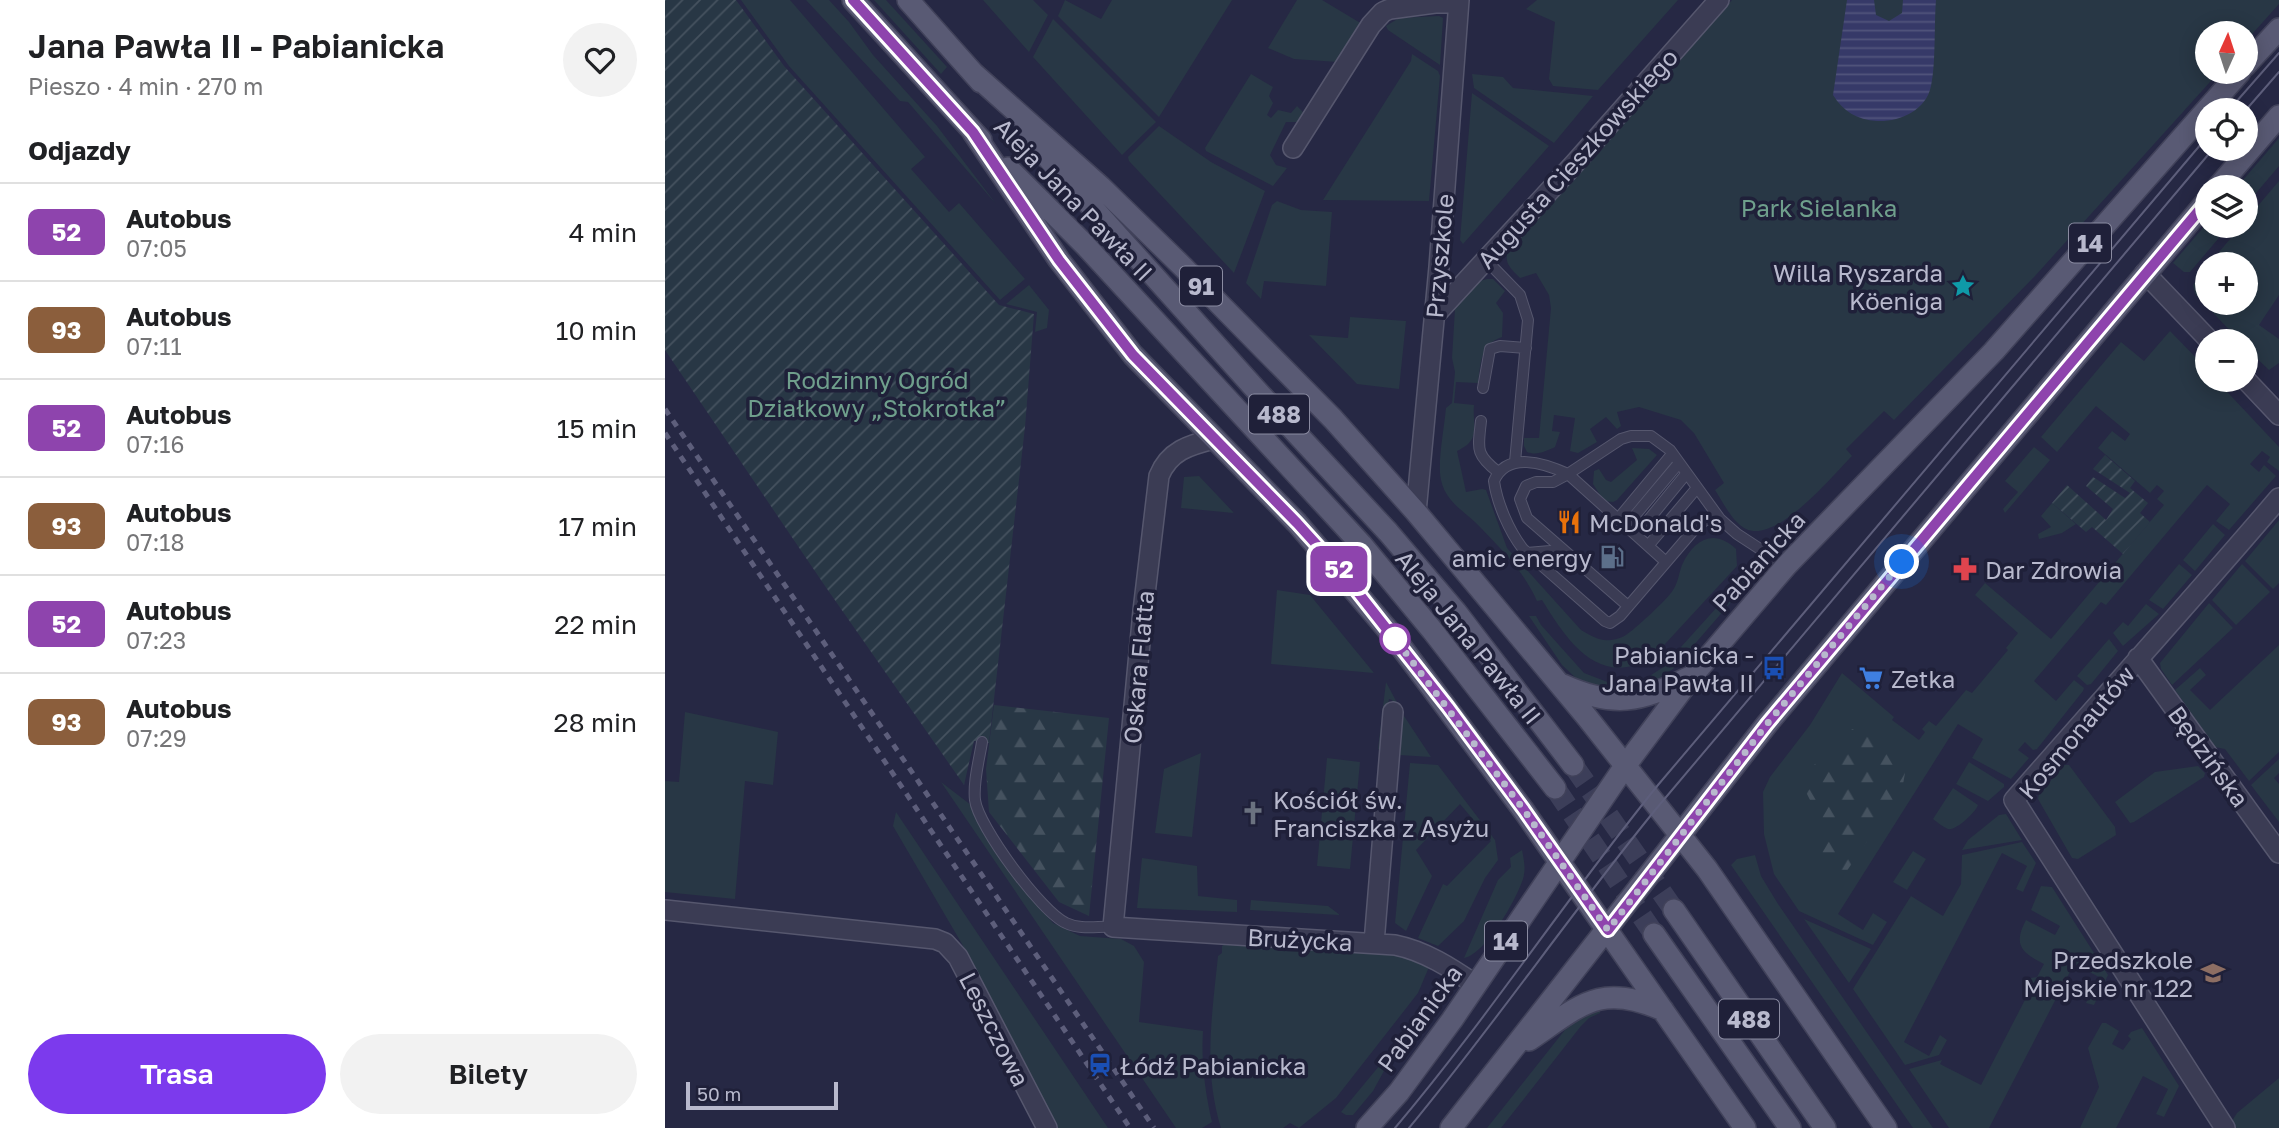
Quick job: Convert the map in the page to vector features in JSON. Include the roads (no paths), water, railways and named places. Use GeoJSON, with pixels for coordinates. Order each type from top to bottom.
{"type":"FeatureCollection","features":[{"type":"Feature","properties":{"kind":"main road","name":"Aleja Jana Pawła II"},"geometry":{"type":"LineString","coordinates":[[853,0],[973,132],[1085,245],[1361,544],[1555,788]]}},
{"type":"Feature","properties":{"kind":"main road","name":"Aleja Jana Pawła II"},"geometry":{"type":"LineString","coordinates":[[908,0],[1093,211],[1388,532],[1465,623],[1573,765]]}},
{"type":"Feature","properties":{"kind":"main road"},"geometry":{"type":"LineString","coordinates":[[2258,52],[2279,29]]}},
{"type":"Feature","properties":{"kind":"main road","name":"91"},"geometry":{"type":"LineString","coordinates":[[974,73],[1101,187],[1182,267],[1333,419],[1416,512]]}},
{"type":"Feature","properties":{"kind":"main road","name":"Pabianicka"},"geometry":{"type":"LineString","coordinates":[[1367,1128],[1399,1092],[1476,985],[1625,766],[1693,676],[1786,566],[1994,351],[2229,84]]}},
{"type":"Feature","properties":{"kind":"main road"},"geometry":{"type":"LineString","coordinates":[[2228,175],[2279,116]]}},
{"type":"Feature","properties":{"kind":"main road"},"geometry":{"type":"LineString","coordinates":[[973,132],[1059,260],[1133,355],[1345,576],[1448,707],[1608,930],[1745,1128]]}},
{"type":"Feature","properties":{"kind":"main road","name":"14"},"geometry":{"type":"LineString","coordinates":[[1451,1128],[1767,724],[2195,215]]}},
{"type":"Feature","properties":{"kind":"main road"},"geometry":{"type":"LineString","coordinates":[[1416,512],[1560,683],[1707,869],[1886,1128]]}},
{"type":"Feature","properties":{"kind":"main road"},"geometry":{"type":"LineString","coordinates":[[1560,683],[1583,694],[1619,701],[1649,696],[1693,676]]}},
{"type":"Feature","properties":{"kind":"main road","name":"488"},"geometry":{"type":"LineString","coordinates":[[1674,910],[1825,1128]]}},
{"type":"Feature","properties":{"kind":"main road","name":"488"},"geometry":{"type":"LineString","coordinates":[[1654,934],[1790,1128]]}},
{"type":"Feature","properties":{"kind":"main road"},"geometry":{"type":"LineString","coordinates":[[1515,1049],[1570,1012],[1596,999],[1623,997],[1643,1001],[1663,1010]]}},
{"type":"Feature","properties":{"kind":"street","name":"Augusta Cieszkowskiego"},"geometry":{"type":"LineString","coordinates":[[1435,315],[1719,0]]}},
{"type":"Feature","properties":{"kind":"street"},"geometry":{"type":"LineString","coordinates":[[1293,148],[1371,24],[1383,12],[1458,1]]}},
{"type":"Feature","properties":{"kind":"street","name":"Przyszkole"},"geometry":{"type":"LineString","coordinates":[[1416,512],[1435,315],[1458,1]]}},
{"type":"Feature","properties":{"kind":"street"},"geometry":{"type":"LineString","coordinates":[[2145,273],[2199,329]]}},
{"type":"Feature","properties":{"kind":"street"},"geometry":{"type":"LineString","coordinates":[[2257,392],[2279,415]]}},
{"type":"Feature","properties":{"kind":"street","name":"Oskara Flatta"},"geometry":{"type":"LineString","coordinates":[[1113,928],[1159,476],[1163,466],[1179,450],[1214,439]]}},
{"type":"Feature","properties":{"kind":"street","name":"Kosmonautów"},"geometry":{"type":"LineString","coordinates":[[2225,1128],[2014,800],[2138,658],[2162,635],[2279,498]]}},
{"type":"Feature","properties":{"kind":"street","name":"Będzińska"},"geometry":{"type":"LineString","coordinates":[[2138,658],[2279,853]]}},
{"type":"Feature","properties":{"kind":"street"},"geometry":{"type":"LineString","coordinates":[[1374,943],[1392,712]]}},
{"type":"Feature","properties":{"kind":"street","name":"Leszczowa"},"geometry":{"type":"LineString","coordinates":[[665,910],[935,939],[945,943],[958,957],[1047,1128]]}},
{"type":"Feature","properties":{"kind":"street","name":"Brużycka"},"geometry":{"type":"LineString","coordinates":[[1113,928],[1374,943],[1412,948],[1476,985]]}},
{"type":"Feature","properties":{"kind":"lane"},"geometry":{"type":"LineString","coordinates":[[1486,260],[1512,285],[1524,302],[1528,320],[1515,462]]}},
{"type":"Feature","properties":{"kind":"lane"},"geometry":{"type":"LineString","coordinates":[[1483,388],[1489,349],[1500,346],[1526,348]]}},
{"type":"Feature","properties":{"kind":"lane"},"geometry":{"type":"LineString","coordinates":[[1481,421],[1479,452],[1482,459],[1498,472]]}},
{"type":"Feature","properties":{"kind":"lane"},"geometry":{"type":"LineString","coordinates":[[1627,607],[1530,522],[1520,499],[1522,492],[1531,482],[1553,482],[1621,439],[1631,436],[1651,436],[1662,443],[1720,519],[1737,534],[1786,566]]}},
{"type":"Feature","properties":{"kind":"lane"},"geometry":{"type":"LineString","coordinates":[[1622,523],[1675,459]]}},
{"type":"Feature","properties":{"kind":"lane"},"geometry":{"type":"LineString","coordinates":[[1666,562],[1568,474],[1549,467],[1515,462],[1504,465],[1498,472],[1494,481],[1495,490],[1515,539],[1527,553],[1605,621],[1614,621],[1683,545],[1698,525],[1706,520],[1720,519]]}},
{"type":"Feature","properties":{"kind":"lane"},"geometry":{"type":"LineString","coordinates":[[1636,535],[1686,474]]}},
{"type":"Feature","properties":{"kind":"lane"},"geometry":{"type":"LineString","coordinates":[[1648,546],[1696,489]]}},
{"type":"Feature","properties":{"kind":"lane"},"geometry":{"type":"LineString","coordinates":[[1527,553],[1562,550]]}},
{"type":"Feature","properties":{"kind":"lane"},"geometry":{"type":"LineString","coordinates":[[982,742],[975,791],[978,812],[1025,884],[1044,908],[1066,923],[1113,928]]}},
{"type":"Feature","properties":{"kind":"water"},"geometry":{"type":"Polygon","coordinates":[[[1847,0],[1874,0],[1876,15],[1889,21],[1902,13],[1903,0],[1936,0],[1931,86],[1924,102],[1910,113],[1885,121],[1863,119],[1841,106],[1833,95],[1847,0]]]}},
{"type":"Feature","properties":{"kind":"tunnel"},"geometry":{"type":"LineString","coordinates":[[1573,765],[1674,910]]}},
{"type":"Feature","properties":{"kind":"tunnel"},"geometry":{"type":"LineString","coordinates":[[1555,788],[1654,934]]}},
{"type":"Feature","properties":{"kind":"tram line"},"geometry":{"type":"LineString","coordinates":[[2240,98],[2279,53]]}},
{"type":"Feature","properties":{"kind":"tram line"},"geometry":{"type":"LineString","coordinates":[[2256,98],[2279,72]]}},
{"type":"Feature","properties":{"kind":"tram line"},"geometry":{"type":"LineString","coordinates":[[1395,1128],[1463,1044],[1658,785],[2195,151]]}},
{"type":"Feature","properties":{"kind":"tram line"},"geometry":{"type":"LineString","coordinates":[[1409,1128],[1656,809],[2203,161]]}},
{"type":"Feature","properties":{"kind":"railway"},"geometry":{"type":"LineString","coordinates":[[665,409],[1154,1128]]}},
{"type":"Feature","properties":{"kind":"railway"},"geometry":{"type":"LineString","coordinates":[[665,433],[1130,1128]]}},
{"type":"Feature","properties":{"kind":"place","name":"Willa Ryszarda Köeniga"},"geometry":{"type":"Point","coordinates":[1963,286]}},
{"type":"Feature","properties":{"kind":"place","name":"McDonald's"},"geometry":{"type":"Point","coordinates":[1569,522]}},
{"type":"Feature","properties":{"kind":"place","name":"amic energy"},"geometry":{"type":"Point","coordinates":[1612,557]}},
{"type":"Feature","properties":{"kind":"place","name":"Dar Zdrowia"},"geometry":{"type":"Point","coordinates":[1965,569]}},
{"type":"Feature","properties":{"kind":"place","name":"Pabianicka - Jana Pawła II"},"geometry":{"type":"Point","coordinates":[1774,668]}},
{"type":"Feature","properties":{"kind":"place","name":"Zetka"},"geometry":{"type":"Point","coordinates":[1871,678]}},
{"type":"Feature","properties":{"kind":"place","name":"Kościół św. Franciszka z Asyżu"},"geometry":{"type":"Point","coordinates":[1253,813]}},
{"type":"Feature","properties":{"kind":"place","name":"Przedszkole Miejskie nr 122"},"geometry":{"type":"Point","coordinates":[2213,973]}},
{"type":"Feature","properties":{"kind":"place","name":"Łódź Pabianicka"},"geometry":{"type":"Point","coordinates":[1100,1065]}},
{"type":"Feature","properties":{"kind":"park label","name":"Park Sielanka"},"geometry":{"type":"Point","coordinates":[1819,207]}},
{"type":"Feature","properties":{"kind":"park label","name":"Rodzinny Ogród Działkowy „Stokrotka”"},"geometry":{"type":"Point","coordinates":[877,393]}}]}
